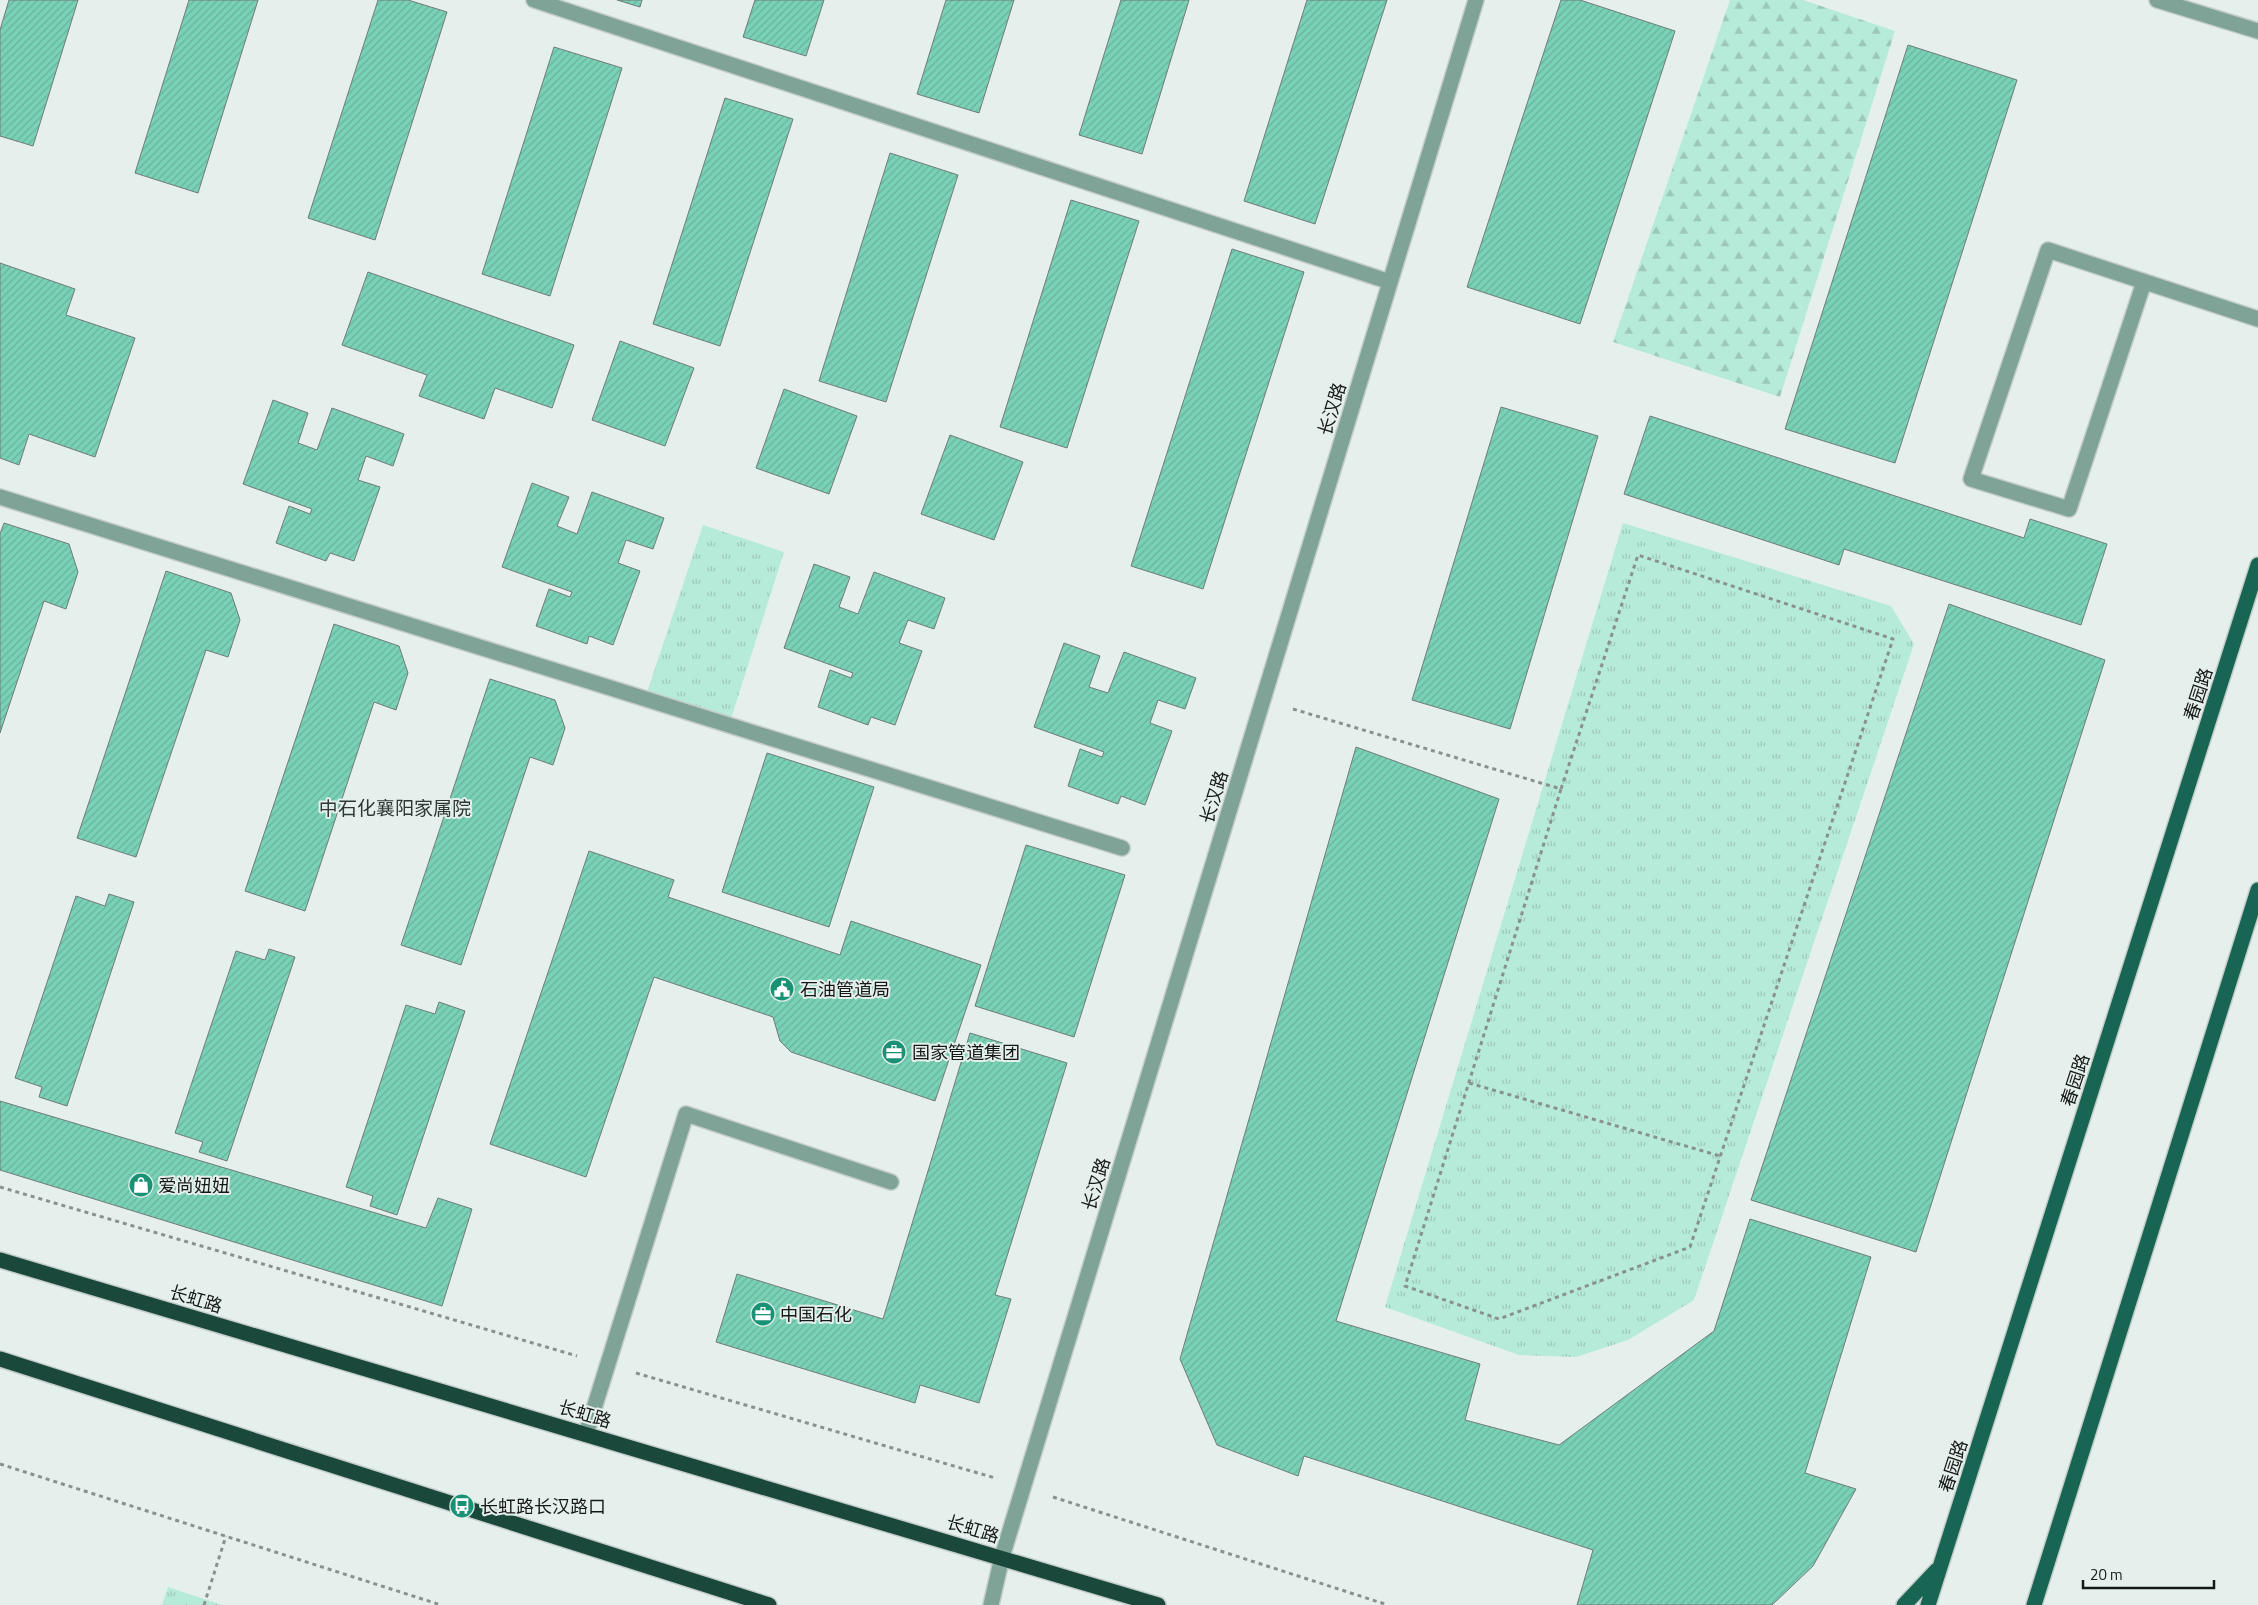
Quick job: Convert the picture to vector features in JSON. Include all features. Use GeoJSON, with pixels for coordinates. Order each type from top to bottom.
{"type":"FeatureCollection","features":[{"type":"Feature","properties":{"kind":"highway","name":"长虹路"},"geometry":{"type":"LineString","coordinates":[[0,1260],[1158,1605]]}},
{"type":"Feature","properties":{"kind":"highway"},"geometry":{"type":"LineString","coordinates":[[0,1359],[769,1605]]}},
{"type":"Feature","properties":{"kind":"main road","name":"春园路"},"geometry":{"type":"LineString","coordinates":[[1928,1605],[2258,566]]}},
{"type":"Feature","properties":{"kind":"main road"},"geometry":{"type":"LineString","coordinates":[[2036,1603],[2258,890]]}},
{"type":"Feature","properties":{"kind":"main road"},"geometry":{"type":"LineString","coordinates":[[1904,1605],[1940,1568]]}},
{"type":"Feature","properties":{"kind":"street"},"geometry":{"type":"LineString","coordinates":[[534,0],[1390,282]]}},
{"type":"Feature","properties":{"kind":"street","name":"长汉路"},"geometry":{"type":"LineString","coordinates":[[990,1605],[1002,1558],[1476,0]]}},
{"type":"Feature","properties":{"kind":"street"},"geometry":{"type":"LineString","coordinates":[[2157,0],[2258,31]]}},
{"type":"Feature","properties":{"kind":"street"},"geometry":{"type":"LineString","coordinates":[[2144,282],[2069,509],[1971,479],[2048,250],[2258,318]]}},
{"type":"Feature","properties":{"kind":"street"},"geometry":{"type":"LineString","coordinates":[[0,497],[1122,848]]}},
{"type":"Feature","properties":{"kind":"street"},"geometry":{"type":"LineString","coordinates":[[586,1434],[686,1114],[891,1182]]}},
{"type":"Feature","properties":{"kind":"path"},"geometry":{"type":"LineString","coordinates":[[1638,555],[1893,639],[1690,1247],[1499,1319],[1405,1286],[1561,788],[1638,555]]}},
{"type":"Feature","properties":{"kind":"path"},"geometry":{"type":"LineString","coordinates":[[1306,713],[1561,788]]}},
{"type":"Feature","properties":{"kind":"path"},"geometry":{"type":"LineString","coordinates":[[1469,1083],[1720,1156]]}},
{"type":"Feature","properties":{"kind":"path"},"geometry":{"type":"LineString","coordinates":[[0,1187],[1024,1486],[1136,1525],[1388,1605]]}},
{"type":"Feature","properties":{"kind":"path"},"geometry":{"type":"LineString","coordinates":[[0,1464],[441,1605]]}},
{"type":"Feature","properties":{"kind":"path"},"geometry":{"type":"LineString","coordinates":[[204,1605],[226,1536]]}},
{"type":"Feature","properties":{"kind":"green space"},"geometry":{"type":"Polygon","coordinates":[[[1730,0],[1803,0],[1895,31],[1780,397],[1613,342],[1730,0]]]}},
{"type":"Feature","properties":{"kind":"green space"},"geometry":{"type":"Polygon","coordinates":[[[1623,523],[1891,606],[1914,644],[1694,1300],[1628,1340],[1576,1357],[1519,1355],[1385,1307],[1623,523]]]}},
{"type":"Feature","properties":{"kind":"green space"},"geometry":{"type":"Polygon","coordinates":[[[703,525],[784,552],[729,725],[645,698],[703,525]]]}},
{"type":"Feature","properties":{"kind":"green space"},"geometry":{"type":"Polygon","coordinates":[[[168,1587],[222,1605],[162,1605],[168,1587]]]}},
{"type":"Feature","properties":{"kind":"building"},"geometry":{"type":"Polygon","coordinates":[[[9,0],[78,0],[33,146],[0,136],[0,30],[9,0]]]}},
{"type":"Feature","properties":{"kind":"building"},"geometry":{"type":"Polygon","coordinates":[[[189,0],[258,0],[198,193],[135,173],[189,0]]]}},
{"type":"Feature","properties":{"kind":"building"},"geometry":{"type":"Polygon","coordinates":[[[378,0],[408,0],[447,12],[375,240],[308,218],[378,0]]]}},
{"type":"Feature","properties":{"kind":"building"},"geometry":{"type":"Polygon","coordinates":[[[617,0],[642,0],[640,7],[617,0]]]}},
{"type":"Feature","properties":{"kind":"building"},"geometry":{"type":"Polygon","coordinates":[[[755,0],[824,0],[806,56],[743,37],[755,0]]]}},
{"type":"Feature","properties":{"kind":"building"},"geometry":{"type":"Polygon","coordinates":[[[946,0],[1014,0],[979,113],[917,94],[946,0]]]}},
{"type":"Feature","properties":{"kind":"building"},"geometry":{"type":"Polygon","coordinates":[[[1121,0],[1189,0],[1142,154],[1079,135],[1121,0]]]}},
{"type":"Feature","properties":{"kind":"building"},"geometry":{"type":"Polygon","coordinates":[[[1307,0],[1387,0],[1315,224],[1244,201],[1307,0]]]}},
{"type":"Feature","properties":{"kind":"building"},"geometry":{"type":"Polygon","coordinates":[[[1561,0],[1580,0],[1675,31],[1580,324],[1467,287],[1561,0]]]}},
{"type":"Feature","properties":{"kind":"building"},"geometry":{"type":"Polygon","coordinates":[[[1908,45],[2017,80],[1895,463],[1785,429],[1908,45]]]}},
{"type":"Feature","properties":{"kind":"building"},"geometry":{"type":"Polygon","coordinates":[[[554,47],[622,68],[550,296],[482,274],[554,47]]]}},
{"type":"Feature","properties":{"kind":"building"},"geometry":{"type":"Polygon","coordinates":[[[725,98],[793,119],[720,346],[653,324],[725,98]]]}},
{"type":"Feature","properties":{"kind":"building"},"geometry":{"type":"Polygon","coordinates":[[[890,153],[958,175],[886,402],[819,381],[890,153]]]}},
{"type":"Feature","properties":{"kind":"building"},"geometry":{"type":"Polygon","coordinates":[[[1071,200],[1139,221],[1067,448],[1000,427],[1071,200]]]}},
{"type":"Feature","properties":{"kind":"building"},"geometry":{"type":"Polygon","coordinates":[[[1232,249],[1304,272],[1203,589],[1131,566],[1232,249]]]}},
{"type":"Feature","properties":{"kind":"building"},"geometry":{"type":"Polygon","coordinates":[[[0,263],[75,289],[66,315],[135,338],[95,457],[29,434],[19,465],[0,458],[0,263]]]}},
{"type":"Feature","properties":{"kind":"building"},"geometry":{"type":"Polygon","coordinates":[[[368,272],[574,345],[552,408],[495,388],[484,419],[419,396],[427,375],[342,345],[368,272]]]}},
{"type":"Feature","properties":{"kind":"building"},"geometry":{"type":"Polygon","coordinates":[[[620,341],[694,368],[665,446],[592,420],[620,341]]]}},
{"type":"Feature","properties":{"kind":"building"},"geometry":{"type":"Polygon","coordinates":[[[784,389],[857,416],[829,494],[756,468],[784,389]]]}},
{"type":"Feature","properties":{"kind":"building"},"geometry":{"type":"Polygon","coordinates":[[[273,400],[308,413],[298,443],[317,450],[332,408],[404,434],[393,466],[366,456],[358,480],[380,487],[354,561],[330,553],[326,561],[276,543],[289,506],[310,514],[312,509],[243,484],[273,400]]]}},
{"type":"Feature","properties":{"kind":"building"},"geometry":{"type":"Polygon","coordinates":[[[1501,407],[1598,436],[1510,729],[1412,700],[1501,407]]]}},
{"type":"Feature","properties":{"kind":"building"},"geometry":{"type":"Polygon","coordinates":[[[1650,416],[2024,538],[2030,519],[2107,544],[2081,625],[1844,549],[1839,565],[1624,494],[1650,416]]]}},
{"type":"Feature","properties":{"kind":"building"},"geometry":{"type":"Polygon","coordinates":[[[950,435],[1023,462],[994,540],[921,514],[950,435]]]}},
{"type":"Feature","properties":{"kind":"building"},"geometry":{"type":"Polygon","coordinates":[[[532,483],[569,497],[557,526],[577,534],[592,492],[664,518],[653,549],[626,540],[618,563],[640,571],[613,645],[589,636],[587,644],[536,626],[549,589],[570,597],[572,592],[502,567],[532,483]]]}},
{"type":"Feature","properties":{"kind":"building"},"geometry":{"type":"Polygon","coordinates":[[[4,523],[69,544],[78,572],[66,609],[44,601],[0,733],[0,534],[4,523]]]}},
{"type":"Feature","properties":{"kind":"building"},"geometry":{"type":"Polygon","coordinates":[[[814,564],[850,577],[839,607],[858,614],[874,572],[945,598],[934,629],[908,620],[899,643],[922,651],[895,725],[871,717],[868,725],[818,707],[830,670],[851,678],[853,673],[784,648],[814,564]]]}},
{"type":"Feature","properties":{"kind":"building"},"geometry":{"type":"Polygon","coordinates":[[[166,571],[231,593],[240,620],[228,657],[206,650],[136,857],[77,838],[166,571]]]}},
{"type":"Feature","properties":{"kind":"building"},"geometry":{"type":"Polygon","coordinates":[[[1949,604],[2105,660],[1916,1252],[1751,1200],[1949,604]]]}},
{"type":"Feature","properties":{"kind":"building"},"geometry":{"type":"Polygon","coordinates":[[[334,624],[399,646],[408,673],[396,710],[374,702],[305,911],[245,891],[334,624]]]}},
{"type":"Feature","properties":{"kind":"building"},"geometry":{"type":"Polygon","coordinates":[[[1064,643],[1100,656],[1089,687],[1108,693],[1124,652],[1196,678],[1185,709],[1158,700],[1150,723],[1172,731],[1145,805],[1121,796],[1118,804],[1068,786],[1080,749],[1102,757],[1104,752],[1034,727],[1064,643]]]}},
{"type":"Feature","properties":{"kind":"building"},"geometry":{"type":"Polygon","coordinates":[[[490,679],[555,700],[565,728],[553,765],[530,757],[461,965],[401,945],[490,679]]]}},
{"type":"Feature","properties":{"kind":"building"},"geometry":{"type":"Polygon","coordinates":[[[1356,747],[1499,799],[1336,1321],[1480,1364],[1465,1420],[1559,1445],[1714,1331],[1750,1219],[1871,1257],[1805,1473],[1856,1489],[1813,1566],[1772,1605],[1577,1605],[1593,1550],[1304,1456],[1298,1476],[1217,1445],[1180,1359],[1356,747]]]}},
{"type":"Feature","properties":{"kind":"building"},"geometry":{"type":"Polygon","coordinates":[[[767,753],[874,787],[829,927],[722,892],[767,753]]]}},
{"type":"Feature","properties":{"kind":"building"},"geometry":{"type":"Polygon","coordinates":[[[1026,845],[1125,875],[1074,1037],[975,1006],[1026,845]]]}},
{"type":"Feature","properties":{"kind":"building"},"geometry":{"type":"Polygon","coordinates":[[[589,851],[674,880],[668,897],[840,955],[851,921],[981,965],[935,1101],[791,1052],[780,1041],[773,1017],[654,977],[586,1177],[490,1144],[589,851]]]}},
{"type":"Feature","properties":{"kind":"building"},"geometry":{"type":"Polygon","coordinates":[[[109,894],[134,902],[67,1106],[39,1097],[42,1087],[15,1078],[76,896],[105,906],[109,894]]]}},
{"type":"Feature","properties":{"kind":"building"},"geometry":{"type":"Polygon","coordinates":[[[269,949],[295,957],[227,1161],[199,1152],[203,1142],[175,1133],[236,951],[265,960],[269,949]]]}},
{"type":"Feature","properties":{"kind":"building"},"geometry":{"type":"Polygon","coordinates":[[[439,1002],[465,1011],[397,1215],[370,1206],[373,1196],[346,1187],[406,1005],[435,1014],[439,1002]]]}},
{"type":"Feature","properties":{"kind":"building"},"geometry":{"type":"Polygon","coordinates":[[[970,1033],[1067,1063],[995,1295],[1011,1299],[979,1403],[920,1385],[915,1403],[716,1342],[737,1274],[883,1319],[970,1033]]]}},
{"type":"Feature","properties":{"kind":"building"},"geometry":{"type":"Polygon","coordinates":[[[0,1101],[426,1228],[438,1198],[472,1209],[442,1306],[0,1170],[0,1101]]]}},
{"type":"Feature","properties":{"kind":"place","name":"石油管道局"},"geometry":{"type":"Point","coordinates":[782,989]}},
{"type":"Feature","properties":{"kind":"place","name":"国家管道集团"},"geometry":{"type":"Point","coordinates":[894,1052]}},
{"type":"Feature","properties":{"kind":"place","name":"爱尚妞妞"},"geometry":{"type":"Point","coordinates":[141,1185]}},
{"type":"Feature","properties":{"kind":"place","name":"中国石化"},"geometry":{"type":"Point","coordinates":[763,1314]}},
{"type":"Feature","properties":{"kind":"place","name":"长虹路长汉路口"},"geometry":{"type":"Point","coordinates":[462,1506]}},
{"type":"Feature","properties":{"kind":"district","name":"中石化襄阳家属院"},"geometry":{"type":"Point","coordinates":[395,807]}}]}
